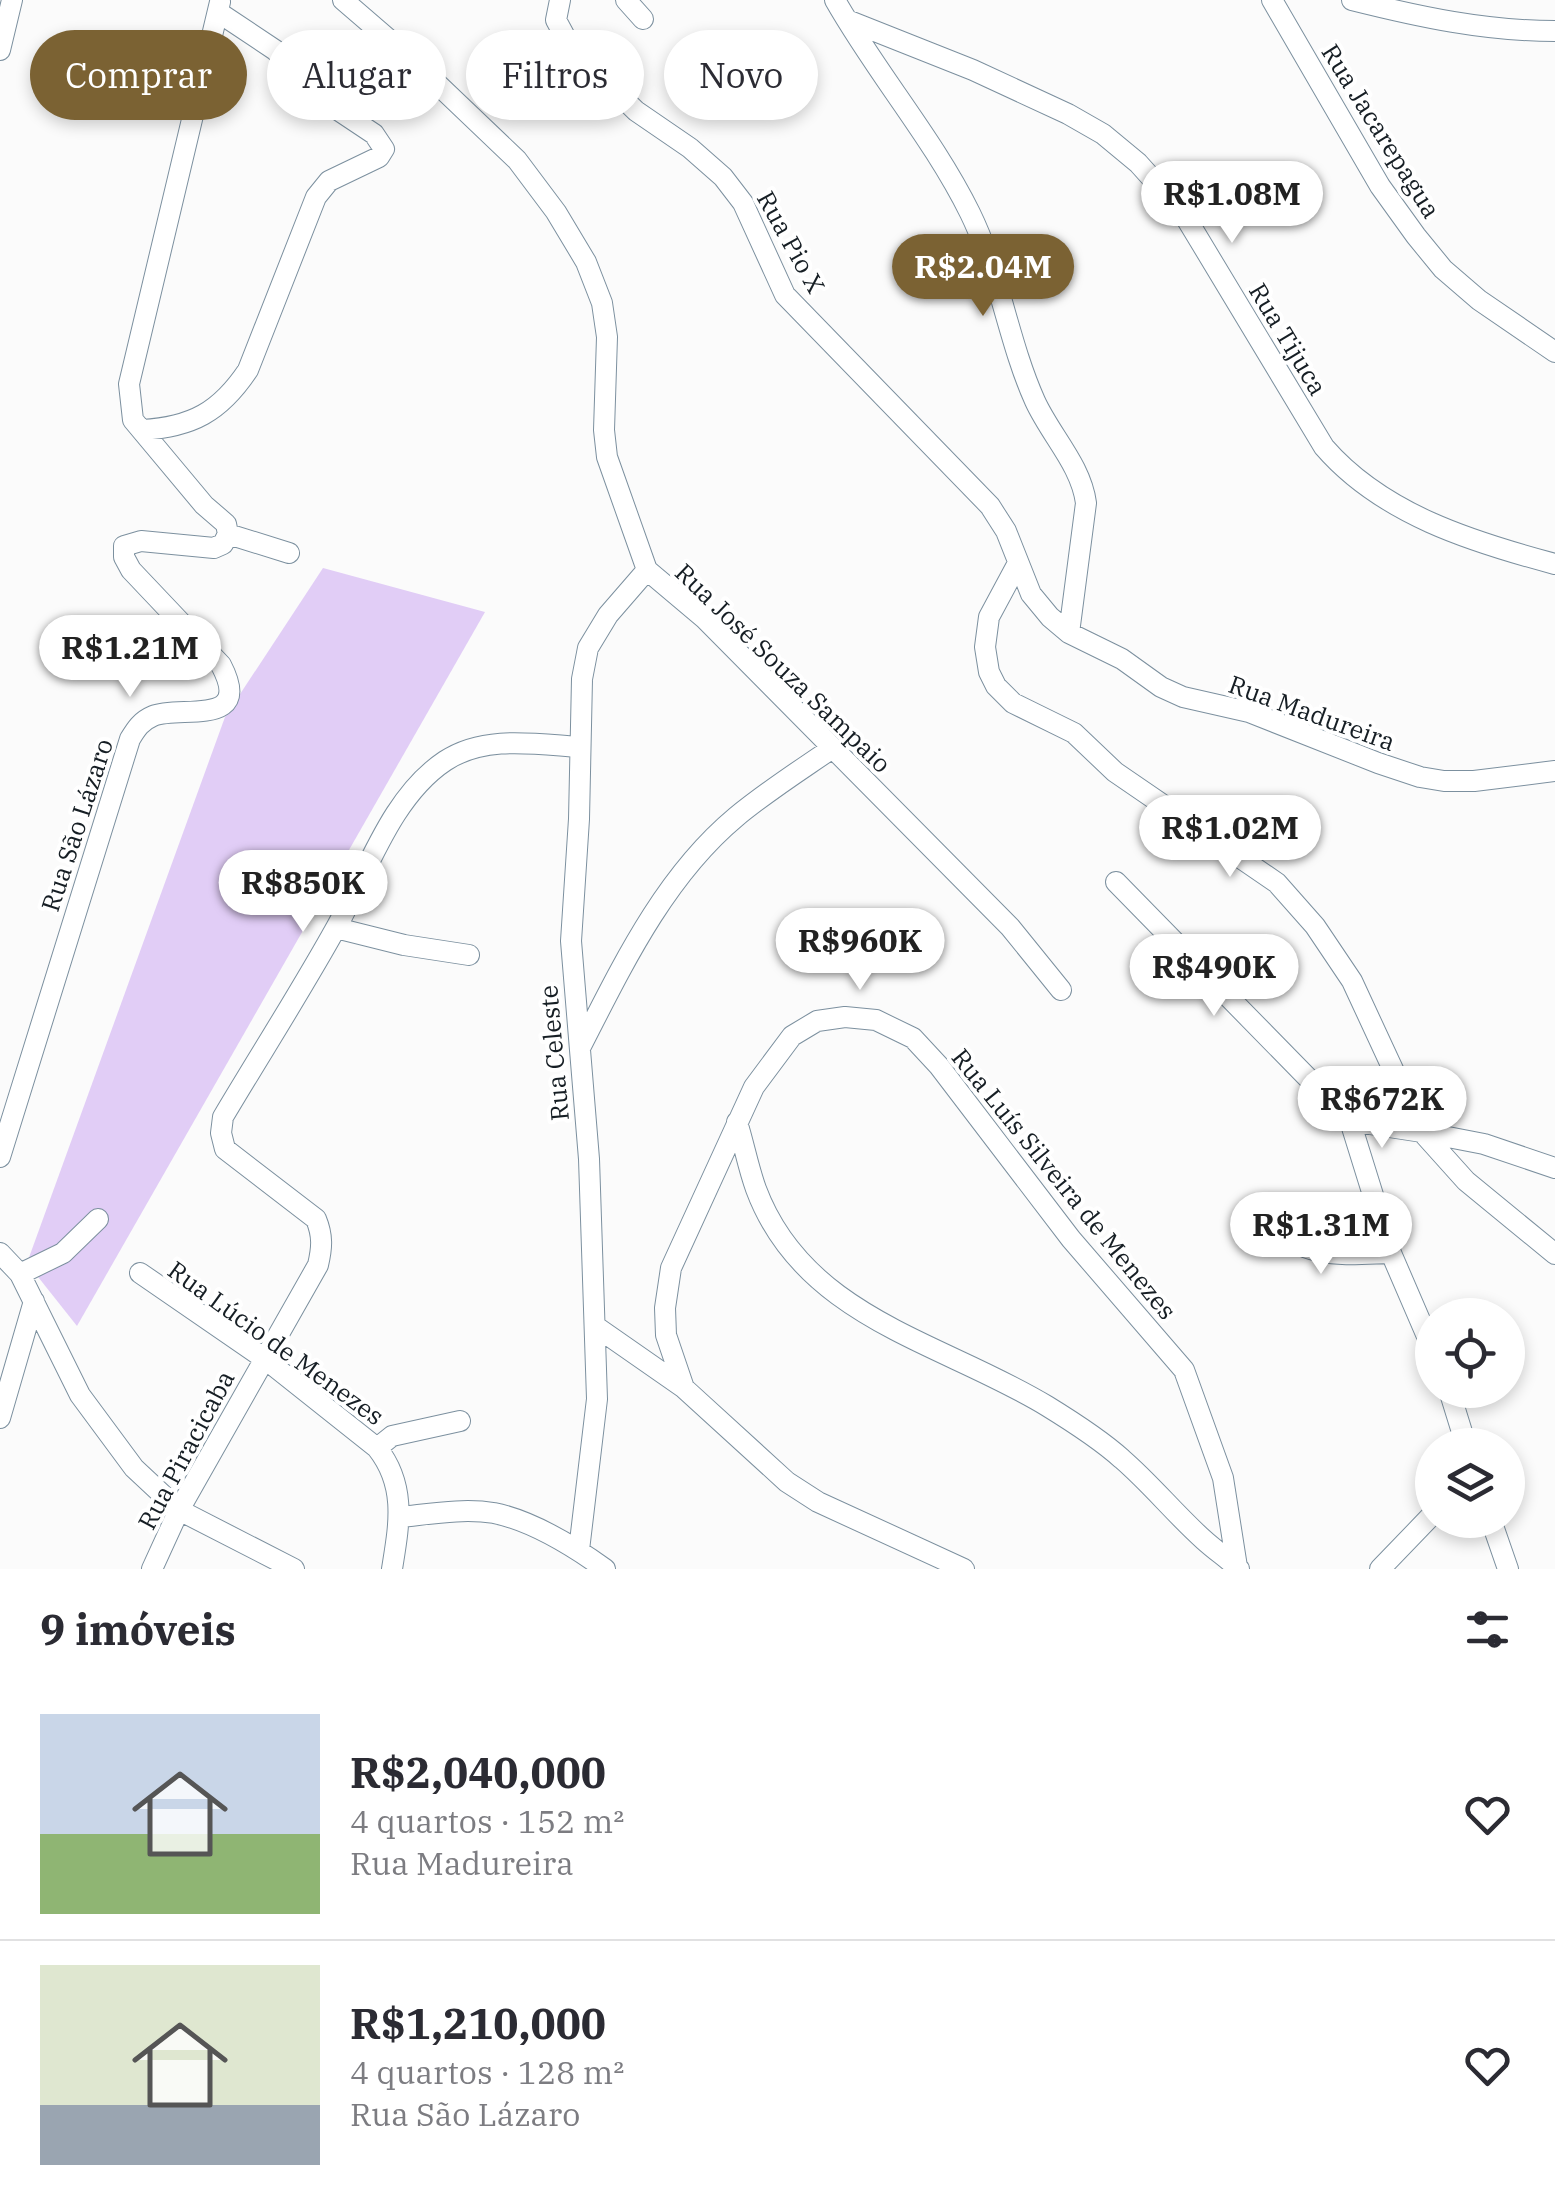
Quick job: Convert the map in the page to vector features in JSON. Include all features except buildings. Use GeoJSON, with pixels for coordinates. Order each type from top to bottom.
{"type":"FeatureCollection","features":[{"type":"Feature","properties":{"kind":"street"},"geometry":{"type":"LineString","coordinates":[[1,42],[12,0]]}},
{"type":"Feature","properties":{"kind":"street","name":"Rua José Souza Sampaio"},"geometry":{"type":"LineString","coordinates":[[343,0],[517,160],[556,212],[586,262],[602,303],[607,337],[607,457],[646,570],[704,618],[1010,926],[1061,990]]}},
{"type":"Feature","properties":{"kind":"street","name":"Rua Pio X"},"geometry":{"type":"LineString","coordinates":[[560,0],[556,20],[570,46],[636,110],[690,148],[723,178],[743,203],[785,295],[990,506],[1006,531],[1018,563]]}},
{"type":"Feature","properties":{"kind":"street"},"geometry":{"type":"LineString","coordinates":[[626,0],[644,19]]}},
{"type":"Feature","properties":{"kind":"street"},"geometry":{"type":"LineString","coordinates":[[836,0],[942,158],[972,216],[996,273],[1035,401],[1084,486],[1086,503],[1069,633]]}},
{"type":"Feature","properties":{"kind":"street","name":"Rua Jacarepagua"},"geometry":{"type":"LineString","coordinates":[[1272,0],[1380,186],[1416,236],[1443,269],[1479,300],[1555,352]]}},
{"type":"Feature","properties":{"kind":"street"},"geometry":{"type":"LineString","coordinates":[[1352,0],[1434,20],[1555,31]]}},
{"type":"Feature","properties":{"kind":"street"},"geometry":{"type":"LineString","coordinates":[[142,430],[185,423],[220,407],[233,393],[248,370],[316,197],[329,181],[379,158],[384,148],[374,134],[338,110],[275,50],[219,6],[129,384],[133,420],[204,505],[226,524],[228,534],[288,553]]}},
{"type":"Feature","properties":{"kind":"street","name":"Rua Tijuca"},"geometry":{"type":"LineString","coordinates":[[847,20],[973,70],[1103,134],[1138,163],[1183,213],[1324,447],[1346,473],[1434,525],[1555,564]]}},
{"type":"Feature","properties":{"kind":"street","name":"Rua São Lázaro"},"geometry":{"type":"LineString","coordinates":[[0,1157],[130,739],[149,717],[210,712],[223,704],[229,692],[221,665],[131,570],[124,557],[124,546],[141,541],[214,548],[223,544],[228,534]]}},
{"type":"Feature","properties":{"kind":"street"},"geometry":{"type":"LineString","coordinates":[[1018,563],[988,616],[985,647],[996,686],[1013,704],[1074,734],[1116,772],[1276,883],[1315,926],[1352,981],[1422,1132],[1466,1182],[1555,1254]]}},
{"type":"Feature","properties":{"kind":"street","name":"Rua Madureira"},"geometry":{"type":"LineString","coordinates":[[1018,563],[1031,594],[1050,618],[1069,633],[1122,659],[1182,697],[1249,712],[1378,763],[1444,781],[1555,772]]}},
{"type":"Feature","properties":{"kind":"street","name":"Rua Celeste"},"geometry":{"type":"LineString","coordinates":[[579,1550],[597,1399],[571,942],[582,678],[588,648],[608,615],[646,570]]}},
{"type":"Feature","properties":{"kind":"street"},"geometry":{"type":"LineString","coordinates":[[469,955],[404,945],[336,928],[416,784],[447,760],[478,747],[512,742],[579,746]]}},
{"type":"Feature","properties":{"kind":"street"},"geometry":{"type":"LineString","coordinates":[[580,1048],[632,946],[700,852],[734,818],[831,749]]}},
{"type":"Feature","properties":{"kind":"street"},"geometry":{"type":"LineString","coordinates":[[1116,882],[1350,1121],[1391,1254],[1415,1309]]}},
{"type":"Feature","properties":{"kind":"street","name":"Rua Piracicaba"},"geometry":{"type":"LineString","coordinates":[[152,1569],[179,1510],[318,1265],[322,1234],[316,1220],[237,1161],[225,1149],[221,1133],[223,1117],[336,928]]}},
{"type":"Feature","properties":{"kind":"street","name":"Rua Luís Silveira de Menezes"},"geometry":{"type":"LineString","coordinates":[[684,1388],[666,1335],[665,1308],[671,1268],[754,1087],[792,1036],[817,1021],[845,1016],[876,1020],[913,1038],[939,1066],[1071,1239],[1184,1370],[1223,1478],[1238,1568]]}},
{"type":"Feature","properties":{"kind":"street"},"geometry":{"type":"LineString","coordinates":[[1350,1121],[1484,1144],[1555,1168]]}},
{"type":"Feature","properties":{"kind":"street"},"geometry":{"type":"LineString","coordinates":[[738,1122],[756,1190],[784,1240],[809,1273],[835,1295],[890,1328],[1002,1381],[1094,1436],[1238,1568]]}},
{"type":"Feature","properties":{"kind":"street"},"geometry":{"type":"LineString","coordinates":[[20,1274],[62,1253],[98,1219]]}},
{"type":"Feature","properties":{"kind":"street"},"geometry":{"type":"LineString","coordinates":[[1276,1229],[1302,1248],[1391,1254]]}},
{"type":"Feature","properties":{"kind":"street"},"geometry":{"type":"LineString","coordinates":[[0,1253],[20,1274],[57,1354],[105,1432],[134,1468],[179,1510],[294,1569]]}},
{"type":"Feature","properties":{"kind":"street","name":"Rua Lúcio de Menezes"},"geometry":{"type":"LineString","coordinates":[[140,1273],[265,1358],[377,1448],[398,1484],[400,1518],[392,1569]]}},
{"type":"Feature","properties":{"kind":"street"},"geometry":{"type":"LineString","coordinates":[[0,1418],[34,1301]]}},
{"type":"Feature","properties":{"kind":"street"},"geometry":{"type":"LineString","coordinates":[[595,1326],[684,1388],[787,1482],[818,1502],[964,1569]]}},
{"type":"Feature","properties":{"kind":"street"},"geometry":{"type":"LineString","coordinates":[[377,1448],[392,1436],[460,1421]]}},
{"type":"Feature","properties":{"kind":"street"},"geometry":{"type":"LineString","coordinates":[[400,1518],[460,1511],[494,1513],[579,1550],[605,1569]]}},
{"type":"Feature","properties":{"kind":"street"},"geometry":{"type":"LineString","coordinates":[[1380,1569],[1415,1532]]}},
{"type":"Feature","properties":{"kind":"street"},"geometry":{"type":"LineString","coordinates":[[1497,1538],[1508,1569]]}},
{"type":"Feature","properties":{"kind":"shaded area"},"geometry":{"type":"Polygon","coordinates":[[[323,568],[485,612],[77,1326],[27,1263],[225,717],[323,568]]]}}]}
